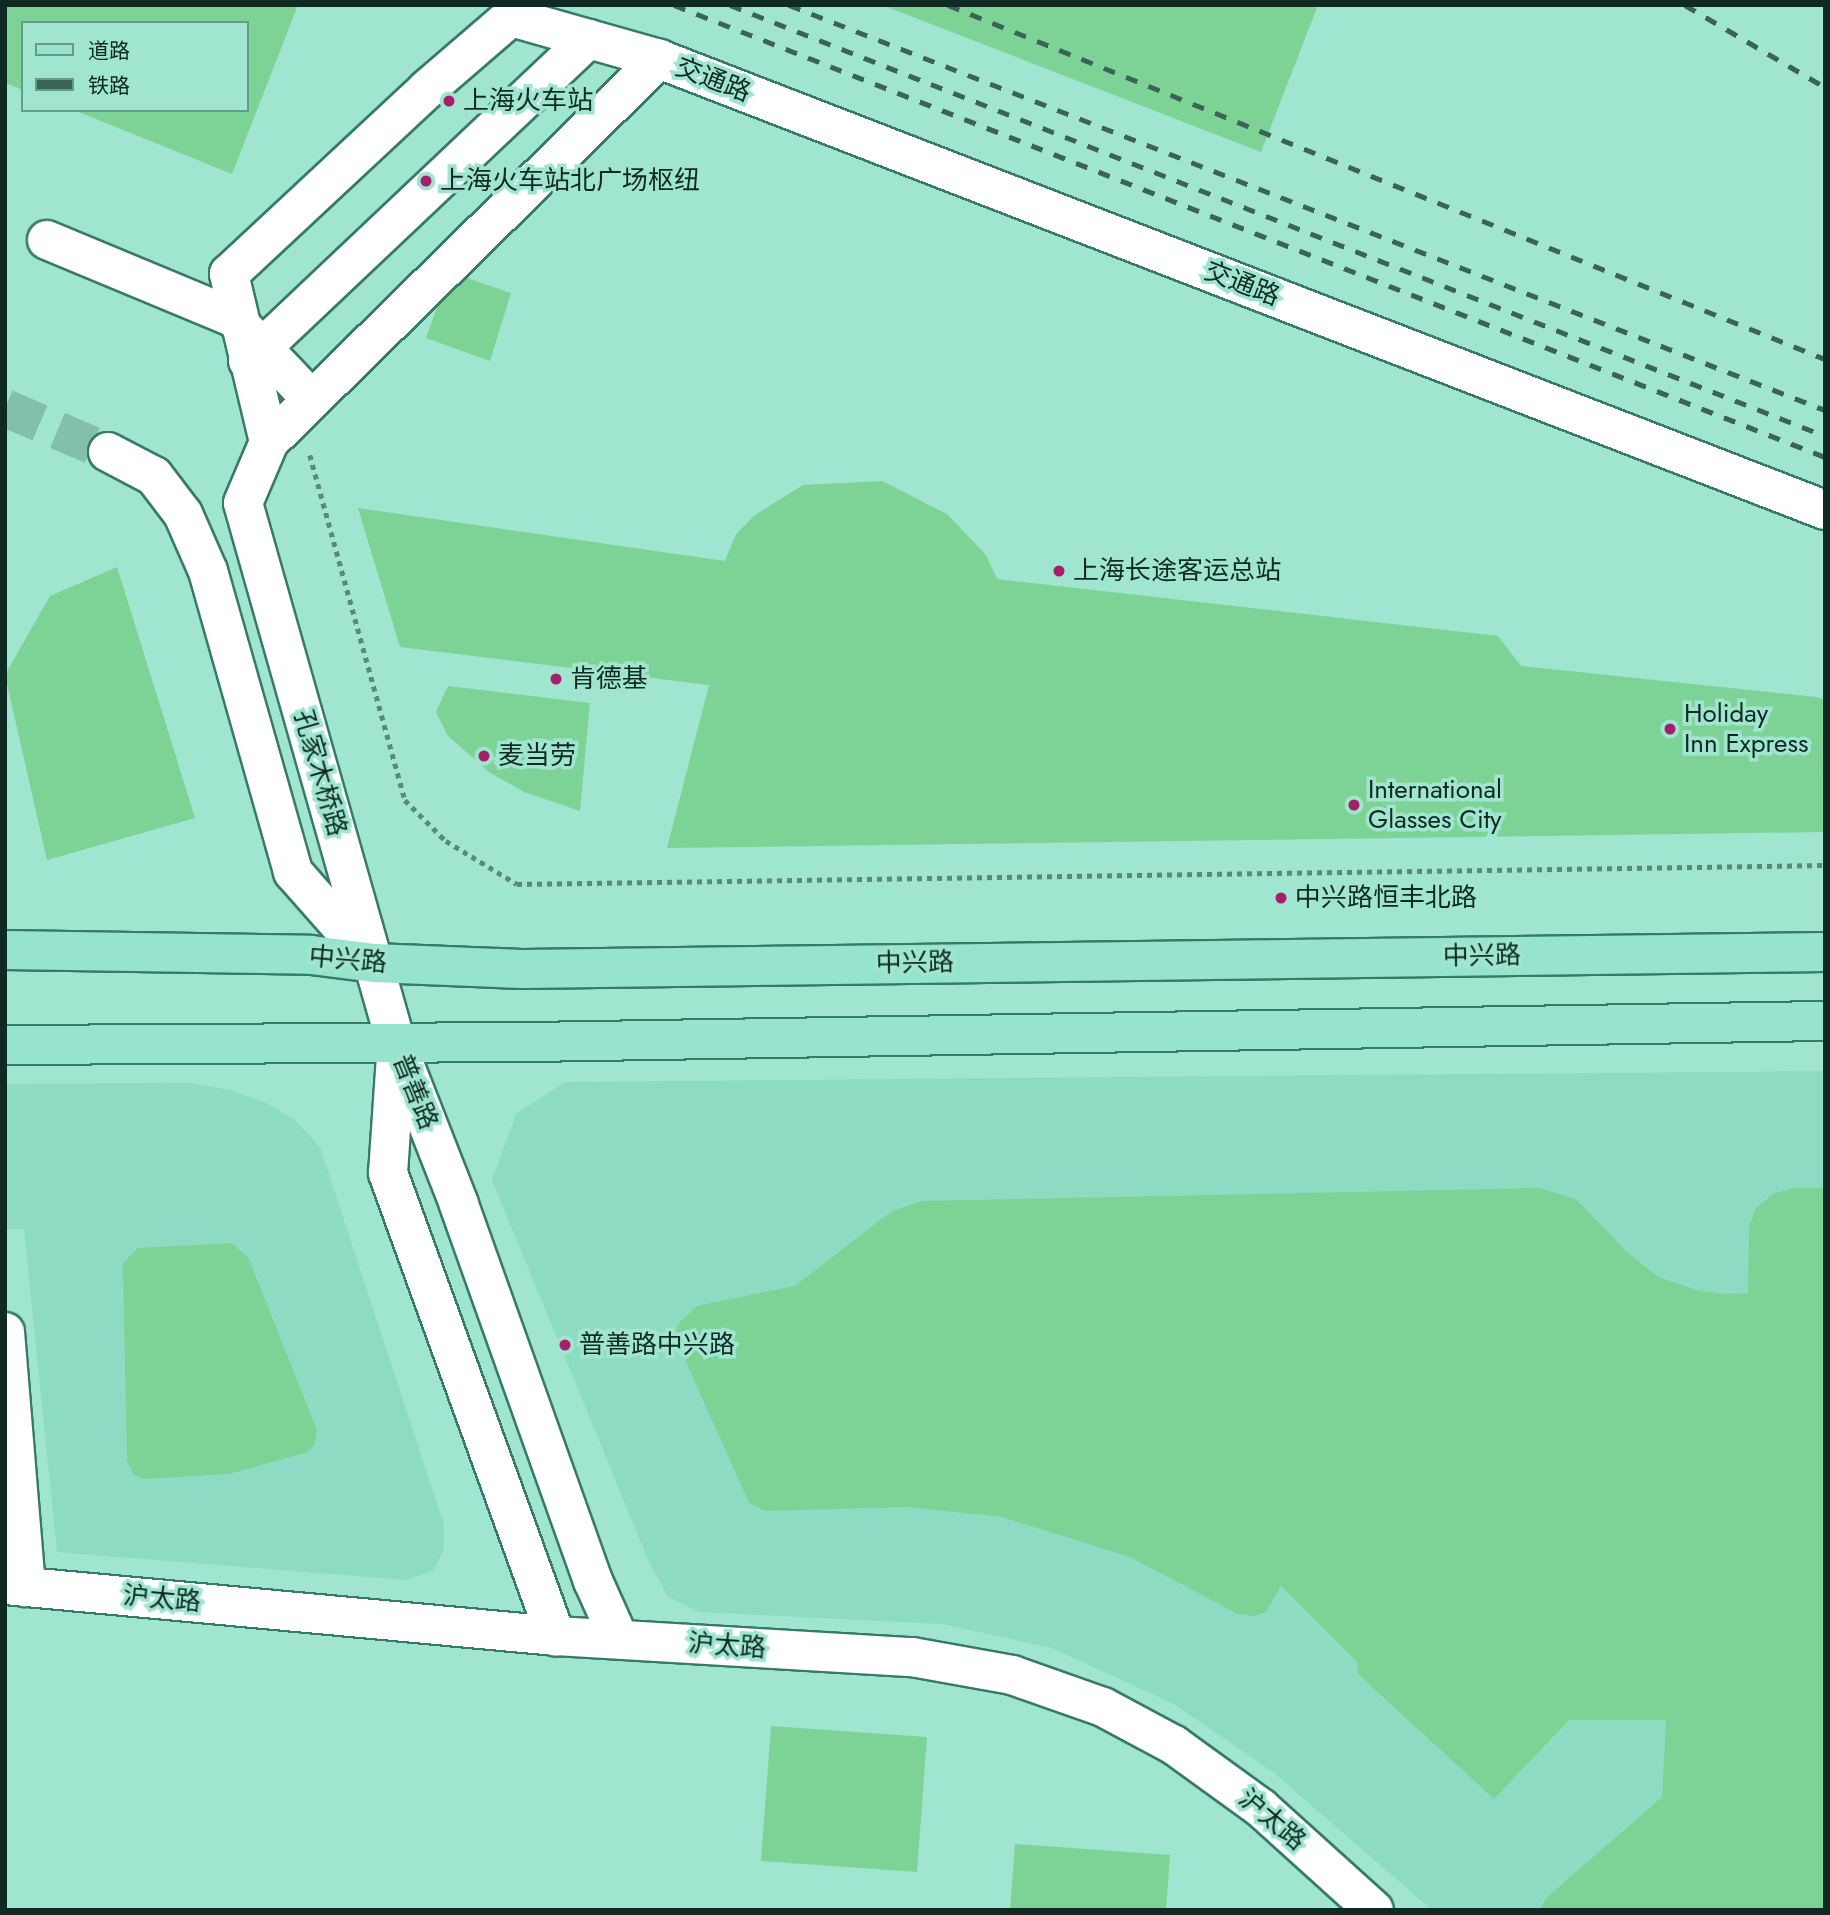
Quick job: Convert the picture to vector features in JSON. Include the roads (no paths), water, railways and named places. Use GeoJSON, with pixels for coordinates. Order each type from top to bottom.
{"type":"FeatureCollection","features":[{"type":"Feature","properties":{"kind":"main road","name":"中兴路"},"geometry":{"type":"LineString","coordinates":[[5,950],[311,955],[374,963],[522,969],[1825,952]]}},
{"type":"Feature","properties":{"kind":"main road"},"geometry":{"type":"LineString","coordinates":[[5,1045],[396,1043],[1825,1021]]}},
{"type":"Feature","properties":{"kind":"street","name":"交通路"},"geometry":{"type":"LineString","coordinates":[[250,344],[229,274],[426,90],[511,18],[659,59],[1825,510]]}},
{"type":"Feature","properties":{"kind":"street"},"geometry":{"type":"LineString","coordinates":[[250,344],[589,39]]}},
{"type":"Feature","properties":{"kind":"street"},"geometry":{"type":"LineString","coordinates":[[269,442],[659,59]]}},
{"type":"Feature","properties":{"kind":"street"},"geometry":{"type":"LineString","coordinates":[[47,240],[234,318],[250,344],[312,400]]}},
{"type":"Feature","properties":{"kind":"street"},"geometry":{"type":"LineString","coordinates":[[250,344],[269,442]]}},
{"type":"Feature","properties":{"kind":"street","name":"孔家木桥路"},"geometry":{"type":"LineString","coordinates":[[269,442],[243,503],[396,1043]]}},
{"type":"Feature","properties":{"kind":"street"},"geometry":{"type":"LineString","coordinates":[[108,452],[154,476],[183,514],[208,570],[292,872],[374,963]]}},
{"type":"Feature","properties":{"kind":"street","name":"普善路"},"geometry":{"type":"LineString","coordinates":[[396,1043],[388,1173],[556,1636]]}},
{"type":"Feature","properties":{"kind":"street","name":"普善路"},"geometry":{"type":"LineString","coordinates":[[396,1043],[460,1204],[593,1581],[619,1639]]}},
{"type":"Feature","properties":{"kind":"street"},"geometry":{"type":"LineString","coordinates":[[5,1332],[16,1586]]}},
{"type":"Feature","properties":{"kind":"street","name":"沪太路"},"geometry":{"type":"LineString","coordinates":[[16,1586],[556,1636],[912,1657],[1012,1675],[1104,1706],[1174,1745],[1261,1808],[1374,1910]]}},
{"type":"Feature","properties":{"kind":"tunnel"},"geometry":{"type":"LineString","coordinates":[[5,408],[108,452]]}},
{"type":"Feature","properties":{"kind":"railway"},"geometry":{"type":"LineString","coordinates":[[674,5],[1825,457]]}},
{"type":"Feature","properties":{"kind":"railway"},"geometry":{"type":"LineString","coordinates":[[730,5],[1825,436]]}},
{"type":"Feature","properties":{"kind":"railway"},"geometry":{"type":"LineString","coordinates":[[789,5],[1825,410]]}},
{"type":"Feature","properties":{"kind":"railway"},"geometry":{"type":"LineString","coordinates":[[948,5],[1825,359]]}},
{"type":"Feature","properties":{"kind":"railway"},"geometry":{"type":"LineString","coordinates":[[1685,5],[1825,87]]}},
{"type":"Feature","properties":{"kind":"place","name":"上海火车站"},"geometry":{"type":"Point","coordinates":[449,101]}},
{"type":"Feature","properties":{"kind":"place","name":"上海火车站北广场枢纽"},"geometry":{"type":"Point","coordinates":[426,181]}},
{"type":"Feature","properties":{"kind":"place","name":"上海长途客运总站"},"geometry":{"type":"Point","coordinates":[1059,571]}},
{"type":"Feature","properties":{"kind":"place","name":"肯德基"},"geometry":{"type":"Point","coordinates":[556,679]}},
{"type":"Feature","properties":{"kind":"place","name":"Holiday Inn Express"},"geometry":{"type":"Point","coordinates":[1670,729]}},
{"type":"Feature","properties":{"kind":"place","name":"麦当劳"},"geometry":{"type":"Point","coordinates":[484,756]}},
{"type":"Feature","properties":{"kind":"place","name":"International Glasses City"},"geometry":{"type":"Point","coordinates":[1354,805]}},
{"type":"Feature","properties":{"kind":"place","name":"中兴路恒丰北路"},"geometry":{"type":"Point","coordinates":[1281,898]}},
{"type":"Feature","properties":{"kind":"place","name":"普善路中兴路"},"geometry":{"type":"Point","coordinates":[565,1345]}}]}
